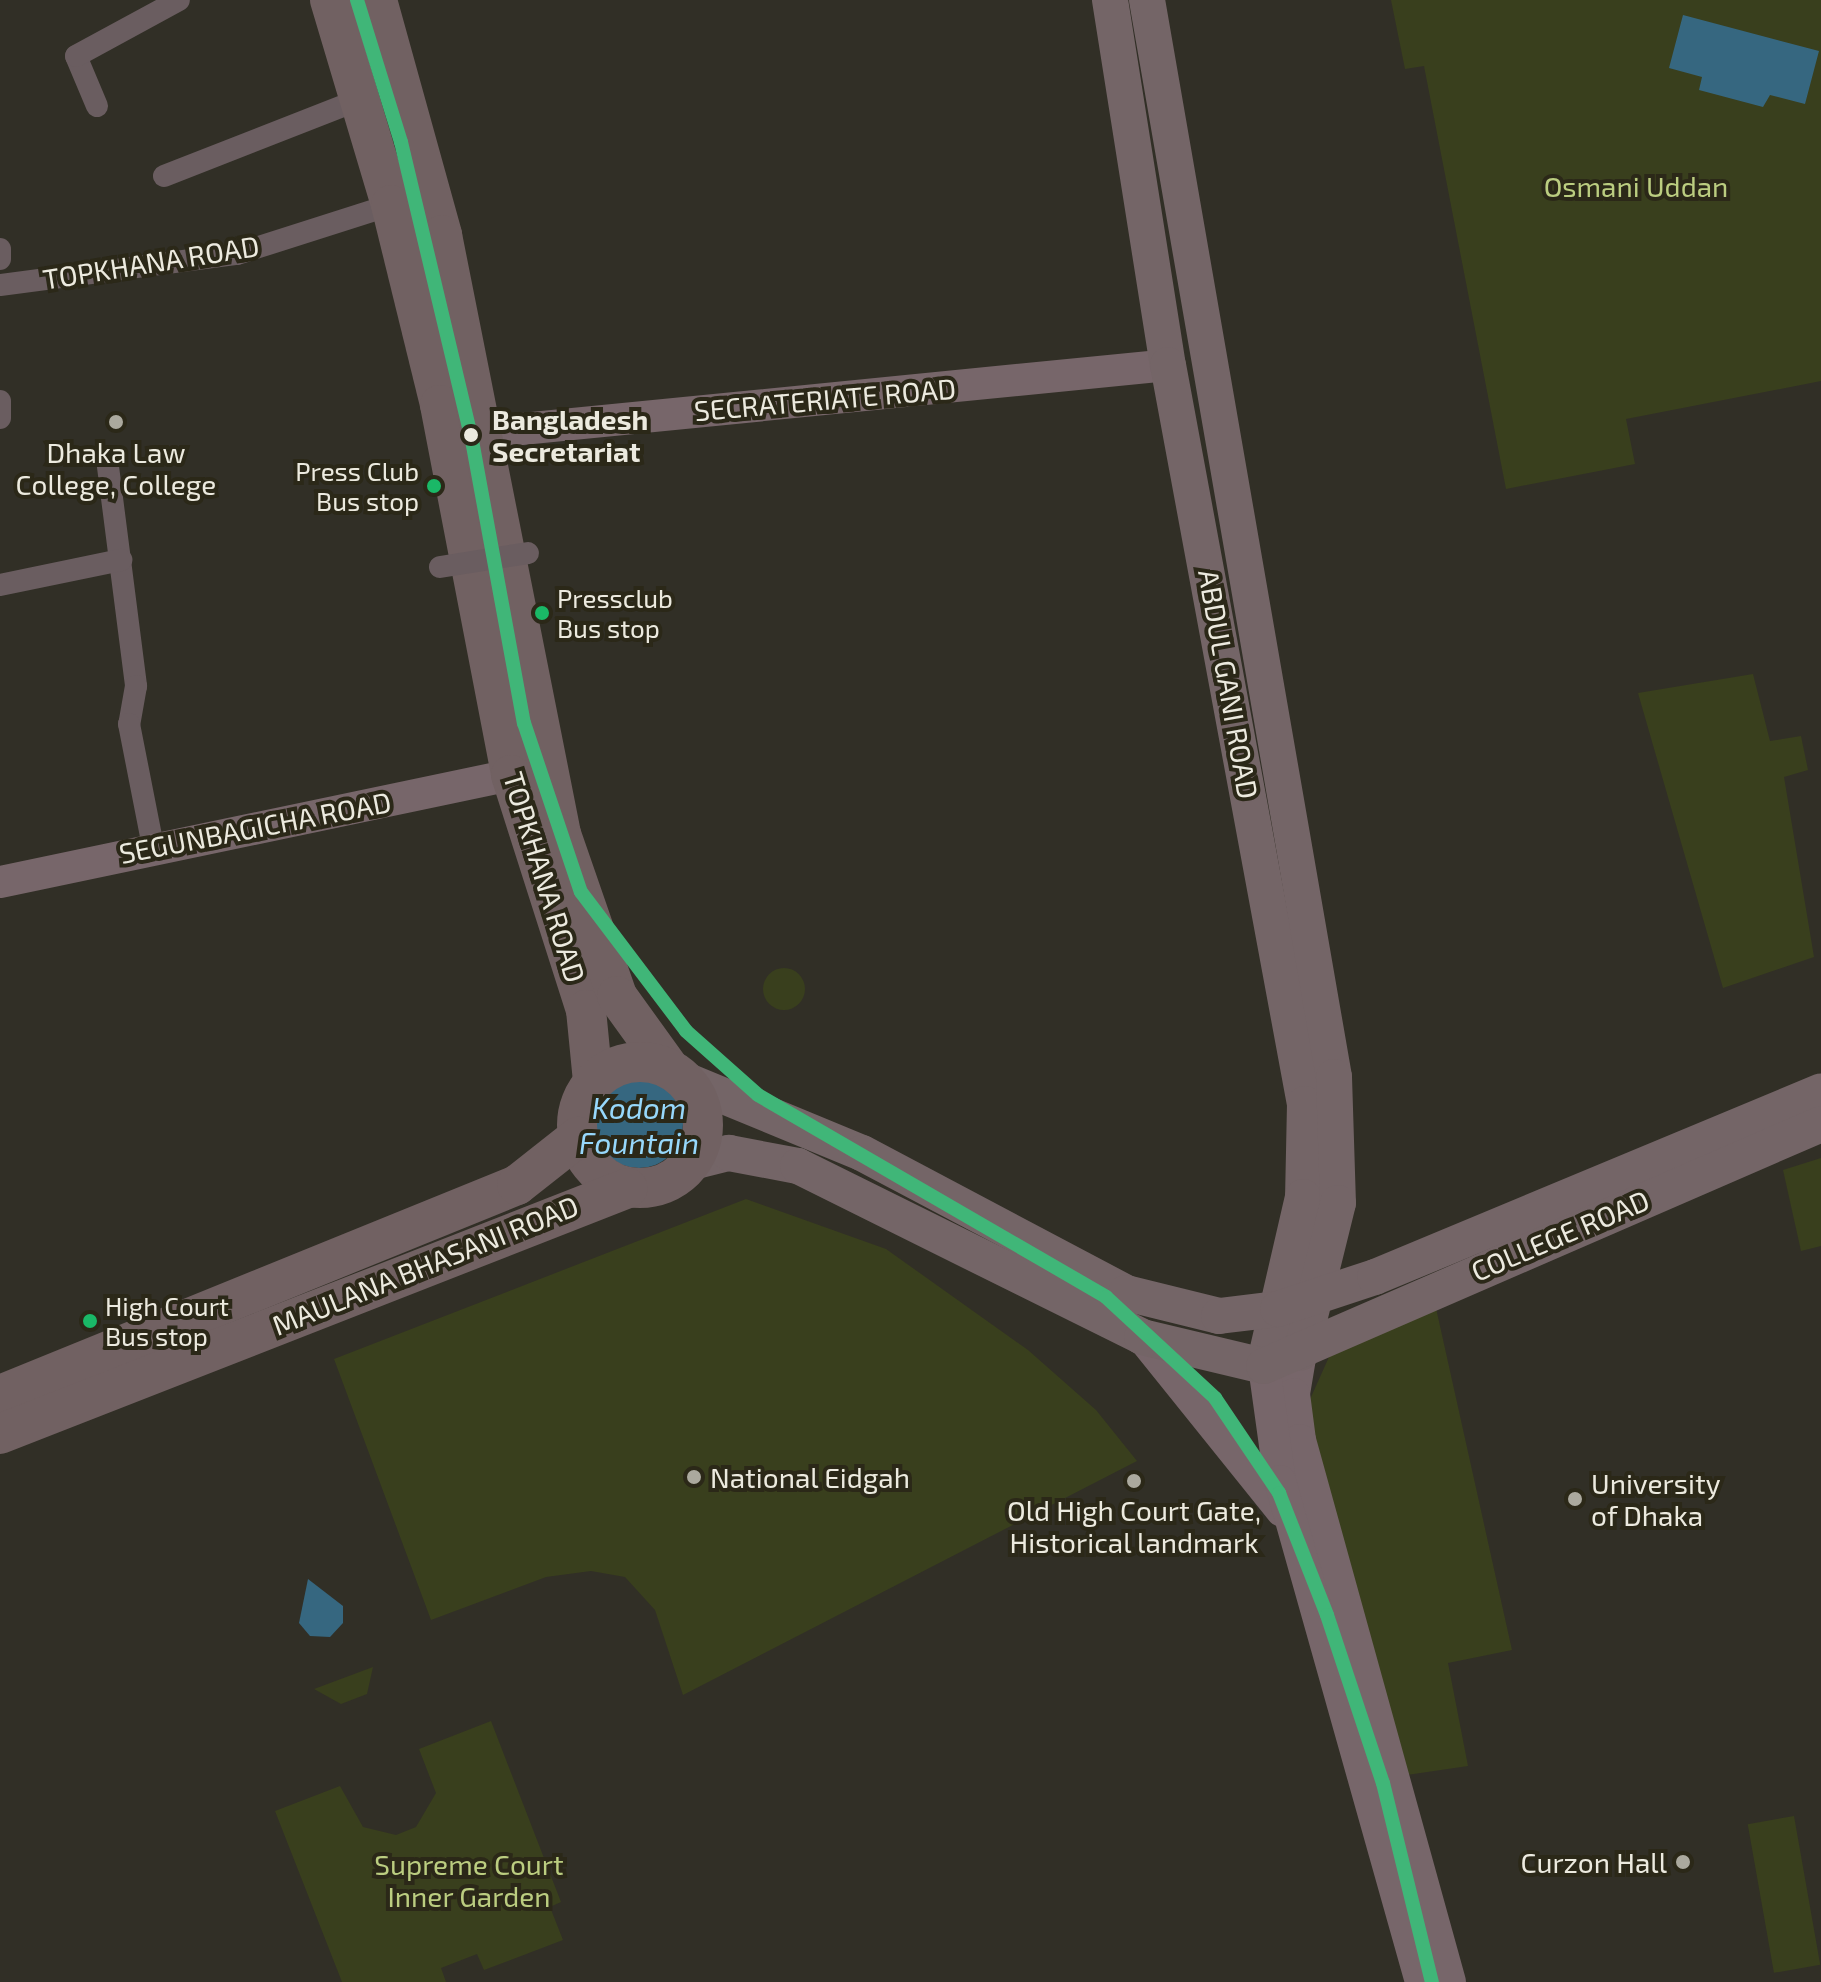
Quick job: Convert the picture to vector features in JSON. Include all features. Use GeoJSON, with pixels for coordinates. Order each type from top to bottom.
{"type":"FeatureCollection","features":[{"type":"Feature","properties":{"kind":"highway","name":"TOPKHANA ROAD"},"geometry":{"type":"LineString","coordinates":[[330,0],[363,98],[500,639],[603,965],[634,1025],[677,1074]]}},
{"type":"Feature","properties":{"kind":"highway","name":"TOPKHANA ROAD"},"geometry":{"type":"LineString","coordinates":[[377,0],[442,235],[482,433],[511,775],[586,1010],[593,1081]]}},
{"type":"Feature","properties":{"kind":"highway"},"geometry":{"type":"LineString","coordinates":[[629,1062],[677,1074],[703,1120],[692,1162],[664,1184],[628,1188],[598,1173],[578,1137],[577,1112],[593,1081],[629,1062]]}},
{"type":"Feature","properties":{"kind":"highway","name":"MAULANA BHASANI ROAD"},"geometry":{"type":"LineString","coordinates":[[0,1395],[517,1185],[578,1137]]}},
{"type":"Feature","properties":{"kind":"highway","name":"MAULANA BHASANI ROAD"},"geometry":{"type":"LineString","coordinates":[[0,1434],[628,1188]]}},
{"type":"Feature","properties":{"kind":"main road","name":"ABDUL GANI ROAD"},"geometry":{"type":"LineString","coordinates":[[1110,0],[1168,365],[1305,1104],[1303,1197],[1264,1366]]}},
{"type":"Feature","properties":{"kind":"main road","name":"ABDUL GANI ROAD"},"geometry":{"type":"LineString","coordinates":[[1147,0],[1206,359],[1334,1077],[1338,1203],[1319,1296],[1301,1352]]}},
{"type":"Feature","properties":{"kind":"main road","name":"SECRATERIATE ROAD"},"geometry":{"type":"LineString","coordinates":[[482,433],[1168,365]]}},
{"type":"Feature","properties":{"kind":"main road","name":"SEGUNBAGICHA ROAD"},"geometry":{"type":"LineString","coordinates":[[0,882],[153,846],[511,775]]}},
{"type":"Feature","properties":{"kind":"main road","name":"COLLEGE ROAD"},"geometry":{"type":"LineString","coordinates":[[677,1074],[862,1153],[1136,1297],[1201,1315],[1278,1309],[1319,1296],[1821,1091]]}},
{"type":"Feature","properties":{"kind":"main road","name":"COLLEGE ROAD"},"geometry":{"type":"LineString","coordinates":[[1264,1366],[1821,1124]]}},
{"type":"Feature","properties":{"kind":"main road"},"geometry":{"type":"LineString","coordinates":[[692,1162],[753,1155],[817,1173],[1142,1337],[1264,1366],[1270,1437],[1421,1982]]}},
{"type":"Feature","properties":{"kind":"main road"},"geometry":{"type":"LineString","coordinates":[[1142,1337],[1293,1526]]}},
{"type":"Feature","properties":{"kind":"main road"},"geometry":{"type":"LineString","coordinates":[[1301,1352],[1294,1394],[1300,1440],[1450,1982]]}},
{"type":"Feature","properties":{"kind":"street"},"geometry":{"type":"LineString","coordinates":[[97,106],[76,56],[179,0]]}},
{"type":"Feature","properties":{"kind":"street"},"geometry":{"type":"LineString","coordinates":[[164,176],[363,98]]}},
{"type":"Feature","properties":{"kind":"street","name":"TOPKHANA ROAD"},"geometry":{"type":"LineString","coordinates":[[0,285],[237,254],[391,205]]}},
{"type":"Feature","properties":{"kind":"street","name":"TOPKHANA ROAD"},"geometry":{"type":"LineString","coordinates":[[0,249],[0,259]]}},
{"type":"Feature","properties":{"kind":"street"},"geometry":{"type":"LineString","coordinates":[[1168,365],[1206,359]]}},
{"type":"Feature","properties":{"kind":"street"},"geometry":{"type":"LineString","coordinates":[[0,401],[0,418]]}},
{"type":"Feature","properties":{"kind":"street"},"geometry":{"type":"LineString","coordinates":[[107,459],[136,686],[129,724],[153,846]]}},
{"type":"Feature","properties":{"kind":"street"},"geometry":{"type":"LineString","coordinates":[[440,567],[528,553]]}},
{"type":"Feature","properties":{"kind":"street"},"geometry":{"type":"LineString","coordinates":[[0,585],[121,560]]}},
{"type":"Feature","properties":{"kind":"green space","name":"Osmani Uddan"},"geometry":{"type":"Polygon","coordinates":[[[1391,0],[1821,0],[1821,381],[1626,419],[1635,464],[1506,489],[1424,66],[1405,69],[1391,0]]]}},
{"type":"Feature","properties":{"kind":"green space"},"geometry":{"type":"Polygon","coordinates":[[[1753,674],[1770,741],[1801,736],[1808,770],[1784,777],[1814,957],[1723,988],[1638,693],[1753,674]]]}},
{"type":"Feature","properties":{"kind":"green space"},"geometry":{"type":"Polygon","coordinates":[[[784,968],[799,974],[805,989],[799,1004],[784,1010],[769,1004],[763,989],[769,974],[784,968]]]}},
{"type":"Feature","properties":{"kind":"green space"},"geometry":{"type":"Polygon","coordinates":[[[1821,1158],[1821,1246],[1801,1251],[1783,1170],[1821,1158]]]}},
{"type":"Feature","properties":{"kind":"green space"},"geometry":{"type":"Polygon","coordinates":[[[746,1199],[886,1249],[1028,1350],[1096,1410],[1137,1461],[683,1695],[655,1610],[625,1577],[591,1571],[546,1577],[431,1620],[334,1359],[746,1199]]]}},
{"type":"Feature","properties":{"kind":"green space"},"geometry":{"type":"Polygon","coordinates":[[[1434,1299],[1512,1650],[1448,1663],[1468,1766],[1400,1776],[1307,1406],[1333,1348],[1434,1299]]]}},
{"type":"Feature","properties":{"kind":"green space"},"geometry":{"type":"Polygon","coordinates":[[[373,1667],[367,1694],[341,1704],[314,1689],[373,1667]]]}},
{"type":"Feature","properties":{"kind":"green space","name":"Supreme Court Inner Garden"},"geometry":{"type":"Polygon","coordinates":[[[491,1721],[561,1902],[550,1907],[563,1940],[484,1970],[477,1954],[441,1968],[446,1982],[342,1982],[275,1811],[340,1786],[363,1827],[396,1835],[416,1827],[436,1793],[419,1749],[491,1721]]]}},
{"type":"Feature","properties":{"kind":"green space"},"geometry":{"type":"Polygon","coordinates":[[[1794,1816],[1820,1965],[1774,1973],[1748,1824],[1794,1816]]]}},
{"type":"Feature","properties":{"kind":"water"},"geometry":{"type":"Polygon","coordinates":[[[1683,15],[1819,51],[1805,104],[1770,95],[1763,107],[1699,90],[1702,77],[1669,68],[1683,15]]]}},
{"type":"Feature","properties":{"kind":"water","name":"Kodom Fountain"},"geometry":{"type":"Polygon","coordinates":[[[630,1080],[648,1080],[664,1087],[676,1099],[683,1115],[683,1133],[676,1149],[664,1161],[648,1168],[630,1168],[614,1161],[602,1149],[595,1133],[595,1115],[602,1099],[614,1087],[630,1080]]]}},
{"type":"Feature","properties":{"kind":"water"},"geometry":{"type":"Polygon","coordinates":[[[308,1579],[343,1606],[343,1623],[330,1637],[310,1636],[299,1623],[308,1579]]]}},
{"type":"Feature","properties":{"kind":"transit line"},"geometry":{"type":"LineString","coordinates":[[357,0],[401,142],[471,435],[524,723],[581,892],[686,1031],[758,1095],[1106,1297],[1215,1398],[1279,1493],[1327,1615],[1383,1783],[1432,1982]]}},
{"type":"Feature","properties":{"kind":"place","name":"Dhaka Law College, College"},"geometry":{"type":"Point","coordinates":[116,422]}},
{"type":"Feature","properties":{"kind":"place","name":"Bangladesh Secretariat"},"geometry":{"type":"Point","coordinates":[471,435]}},
{"type":"Feature","properties":{"kind":"place","name":"Press Club Bus stop"},"geometry":{"type":"Point","coordinates":[434,486]}},
{"type":"Feature","properties":{"kind":"place","name":"Pressclub Bus stop"},"geometry":{"type":"Point","coordinates":[542,613]}},
{"type":"Feature","properties":{"kind":"place","name":"High Court Bus stop"},"geometry":{"type":"Point","coordinates":[90,1321]}},
{"type":"Feature","properties":{"kind":"place","name":"National Eidgah"},"geometry":{"type":"Point","coordinates":[694,1477]}},
{"type":"Feature","properties":{"kind":"place","name":"Old High Court Gate, Historical landmark"},"geometry":{"type":"Point","coordinates":[1134,1481]}},
{"type":"Feature","properties":{"kind":"place","name":"University of Dhaka"},"geometry":{"type":"Point","coordinates":[1575,1499]}},
{"type":"Feature","properties":{"kind":"place","name":"Curzon Hall"},"geometry":{"type":"Point","coordinates":[1683,1862]}}]}
